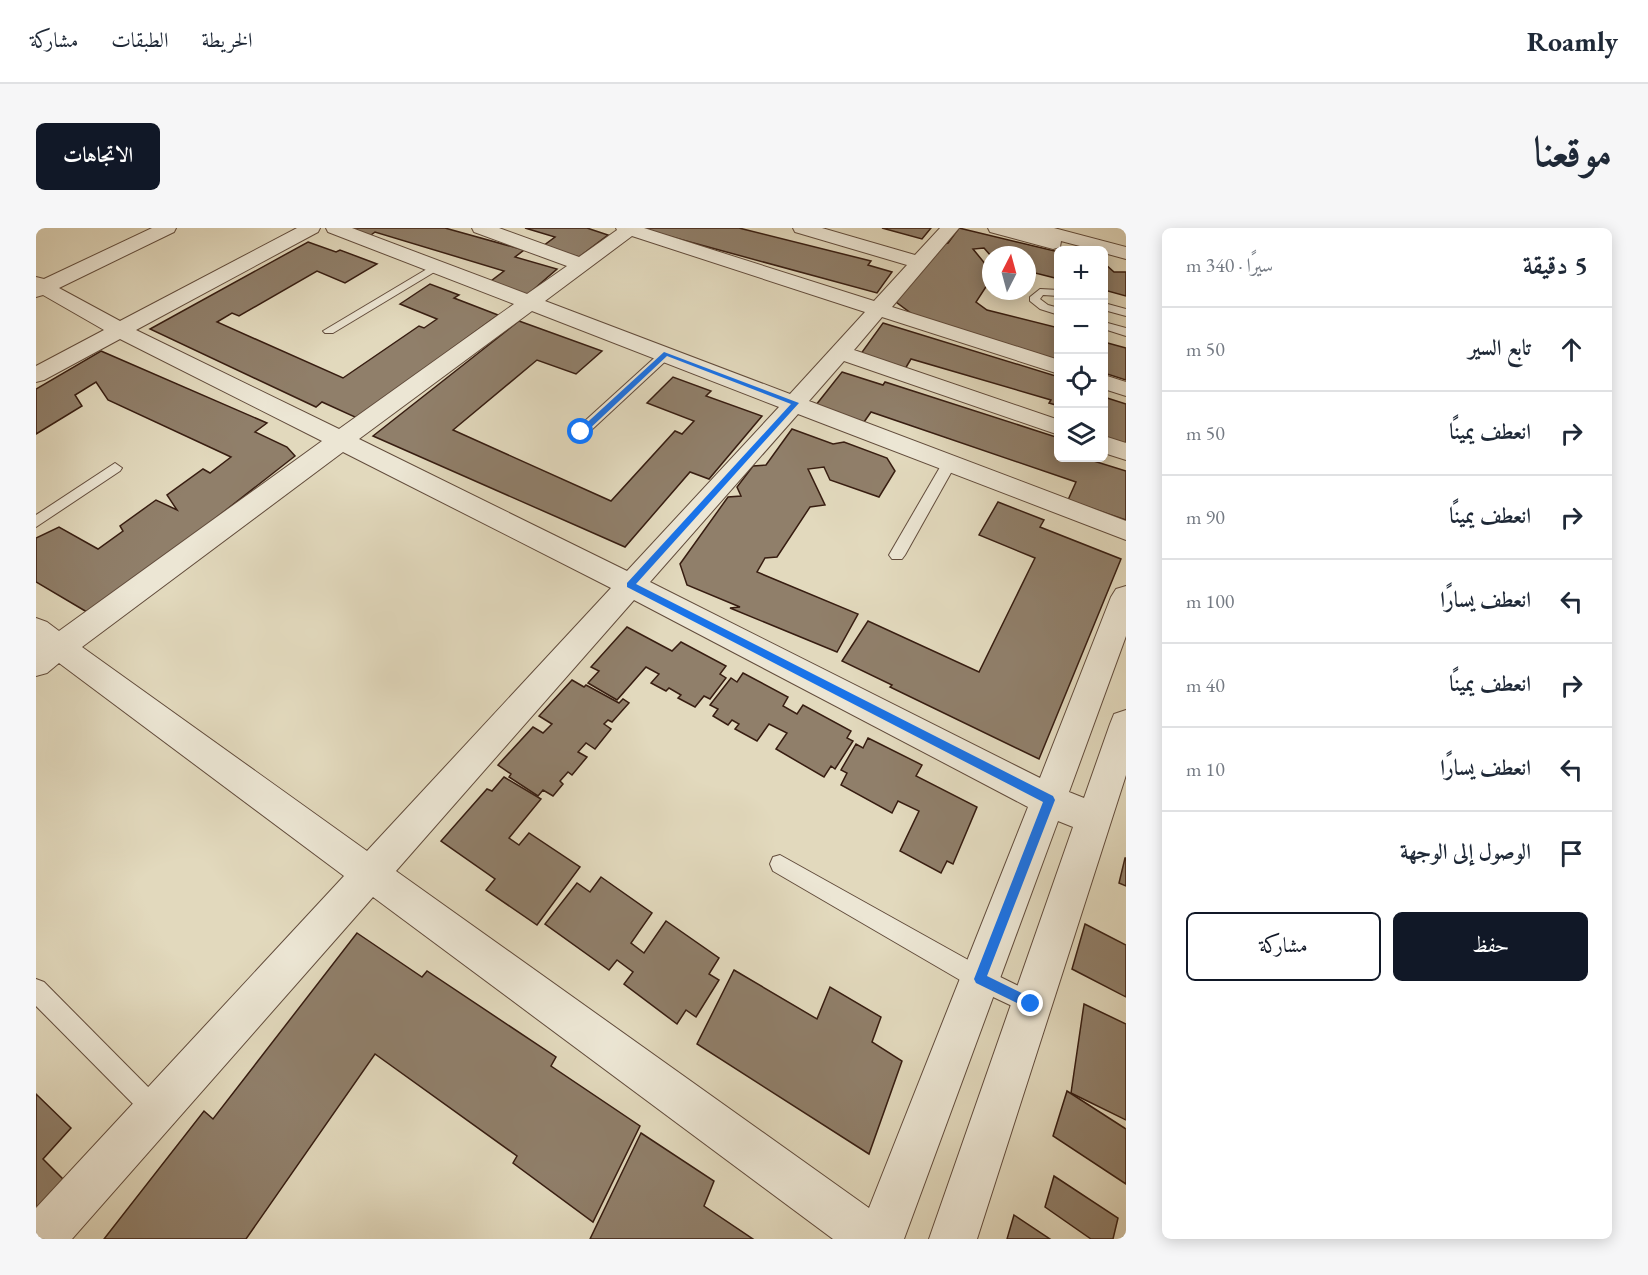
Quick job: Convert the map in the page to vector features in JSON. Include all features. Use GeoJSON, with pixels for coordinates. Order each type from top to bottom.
{"type":"FeatureCollection","features":[{"type":"Feature","properties":{"kind":"street"},"geometry":{"type":"LineString","coordinates":[[39,287],[166,228]]}},
{"type":"Feature","properties":{"kind":"street"},"geometry":{"type":"LineString","coordinates":[[36,375],[311,228]]}},
{"type":"Feature","properties":{"kind":"street"},"geometry":{"type":"LineString","coordinates":[[335,228],[1126,531]]}},
{"type":"Feature","properties":{"kind":"street"},"geometry":{"type":"LineString","coordinates":[[481,228],[581,264]]}},
{"type":"Feature","properties":{"kind":"street"},"geometry":{"type":"LineString","coordinates":[[872,1239],[369,874],[43,647],[341,440],[629,228],[1054,365]]}},
{"type":"Feature","properties":{"kind":"street"},"geometry":{"type":"LineString","coordinates":[[802,228],[921,263]]}},
{"type":"Feature","properties":{"kind":"street"},"geometry":{"type":"LineString","coordinates":[[40,1239],[795,403],[950,228]]}},
{"type":"Feature","properties":{"kind":"street"},"geometry":{"type":"LineString","coordinates":[[997,228],[1065,246]]}},
{"type":"Feature","properties":{"kind":"street"},"geometry":{"type":"LineString","coordinates":[[1033,228],[1126,252]]}},
{"type":"Feature","properties":{"kind":"street"},"geometry":{"type":"LineString","coordinates":[[1108,258],[1126,263]]}},
{"type":"Feature","properties":{"kind":"street"},"geometry":{"type":"LineString","coordinates":[[39,287],[120,330],[630,585],[1049,800],[1093,819]]}},
{"type":"Feature","properties":{"kind":"street"},"geometry":{"type":"LineString","coordinates":[[839,352],[1054,426]]}},
{"type":"Feature","properties":{"kind":"street"},"geometry":{"type":"LineString","coordinates":[[1108,383],[1126,389]]}},
{"type":"Feature","properties":{"kind":"street"},"geometry":{"type":"LineString","coordinates":[[1108,445],[1126,452]]}},
{"type":"Feature","properties":{"kind":"street"},"geometry":{"type":"LineString","coordinates":[[880,1239],[1126,597]]}},
{"type":"Feature","properties":{"kind":"street"},"geometry":{"type":"LineString","coordinates":[[952,1239],[1126,724]]}},
{"type":"Feature","properties":{"kind":"lane"},"geometry":{"type":"LineString","coordinates":[[329,331],[437,266]]}},
{"type":"Feature","properties":{"kind":"lane"},"geometry":{"type":"LineString","coordinates":[[1054,293],[1040,292],[1034,299],[1044,308],[1054,311]]}},
{"type":"Feature","properties":{"kind":"lane"},"geometry":{"type":"LineString","coordinates":[[1108,307],[1126,313]]}},
{"type":"Feature","properties":{"kind":"lane"},"geometry":{"type":"LineString","coordinates":[[1108,326],[1126,332]]}},
{"type":"Feature","properties":{"kind":"lane"},"geometry":{"type":"LineString","coordinates":[[581,432],[666,354]]}},
{"type":"Feature","properties":{"kind":"lane"},"geometry":{"type":"LineString","coordinates":[[897,555],[950,462]]}},
{"type":"Feature","properties":{"kind":"lane"},"geometry":{"type":"LineString","coordinates":[[36,522],[115,468]]}},
{"type":"Feature","properties":{"kind":"lane"},"geometry":{"type":"LineString","coordinates":[[780,864],[980,979],[1031,1004]]}},
{"type":"Feature","properties":{"kind":"lane"},"geometry":{"type":"LineString","coordinates":[[36,990],[156,1111]]}},
{"type":"Feature","properties":{"kind":"building"},"geometry":{"type":"Polygon","coordinates":[[[339,228],[445,228],[524,250],[515,257],[557,269],[526,296],[487,284],[504,271],[375,232],[367,238],[339,228]]]}},
{"type":"Feature","properties":{"kind":"building"},"geometry":{"type":"Polygon","coordinates":[[[525,228],[587,228],[608,235],[579,257],[543,246],[555,237],[525,228]]]}},
{"type":"Feature","properties":{"kind":"building"},"geometry":{"type":"Polygon","coordinates":[[[648,228],[739,228],[871,261],[868,265],[892,272],[877,293],[646,230],[648,228]]]}},
{"type":"Feature","properties":{"kind":"building"},"geometry":{"type":"Polygon","coordinates":[[[882,228],[931,228],[922,239],[882,228]]]}},
{"type":"Feature","properties":{"kind":"building"},"geometry":{"type":"Polygon","coordinates":[[[959,228],[1034,246],[982,246],[982,248],[973,249],[982,260],[982,293],[976,302],[987,310],[1054,327],[1054,359],[923,322],[896,302],[935,246],[948,243],[959,228]]]}},
{"type":"Feature","properties":{"kind":"building"},"geometry":{"type":"Polygon","coordinates":[[[308,242],[336,252],[340,250],[377,264],[345,283],[317,271],[239,316],[232,313],[217,322],[343,378],[419,326],[424,328],[437,319],[400,304],[430,284],[459,295],[454,298],[498,315],[357,418],[322,402],[316,407],[150,329],[308,242]]]}},
{"type":"Feature","properties":{"kind":"building"},"geometry":{"type":"Polygon","coordinates":[[[1036,246],[1054,251],[1054,278],[1036,273],[1036,246]]]}},
{"type":"Feature","properties":{"kind":"building"},"geometry":{"type":"Polygon","coordinates":[[[1108,267],[1114,272],[1126,272],[1126,296],[1108,291],[1108,267]]]}},
{"type":"Feature","properties":{"kind":"building"},"geometry":{"type":"Polygon","coordinates":[[[519,321],[602,351],[576,374],[537,360],[453,430],[611,501],[675,431],[682,434],[694,421],[647,403],[673,377],[711,391],[706,396],[762,416],[709,479],[690,472],[625,547],[373,436],[519,321]]]}},
{"type":"Feature","properties":{"kind":"building"},"geometry":{"type":"Polygon","coordinates":[[[883,323],[1054,375],[1054,404],[1049,403],[1051,400],[911,359],[905,369],[860,355],[883,323]]]}},
{"type":"Feature","properties":{"kind":"building"},"geometry":{"type":"Polygon","coordinates":[[[1108,343],[1126,348],[1126,380],[1108,374],[1108,343]]]}},
{"type":"Feature","properties":{"kind":"building"},"geometry":{"type":"Polygon","coordinates":[[[101,351],[267,423],[255,432],[287,447],[295,456],[92,615],[36,582],[36,538],[59,527],[98,549],[123,531],[120,526],[156,500],[177,510],[167,495],[203,469],[210,473],[231,457],[108,400],[96,382],[75,395],[82,406],[36,434],[36,389],[101,351]]]}},
{"type":"Feature","properties":{"kind":"building"},"geometry":{"type":"Polygon","coordinates":[[[842,372],[883,385],[885,382],[1054,436],[1054,462],[1097,462],[1126,471],[1126,520],[1068,500],[1076,482],[871,412],[864,422],[816,405],[842,372]]]}},
{"type":"Feature","properties":{"kind":"building"},"geometry":{"type":"Polygon","coordinates":[[[1108,398],[1126,404],[1126,445],[1108,440],[1108,398]]]}},
{"type":"Feature","properties":{"kind":"building"},"geometry":{"type":"Polygon","coordinates":[[[792,429],[833,444],[844,442],[887,458],[895,471],[879,497],[830,480],[824,467],[808,469],[825,505],[810,507],[777,557],[765,558],[757,572],[858,614],[837,652],[730,608],[740,607],[687,585],[680,564],[728,497],[741,496],[737,487],[753,466],[766,465],[792,429]]]}},
{"type":"Feature","properties":{"kind":"building"},"geometry":{"type":"Polygon","coordinates":[[[998,502],[1044,520],[1040,527],[1121,559],[1039,759],[890,687],[892,685],[842,661],[868,621],[979,672],[1035,558],[979,535],[998,502]]]}},
{"type":"Feature","properties":{"kind":"building"},"geometry":{"type":"Polygon","coordinates":[[[627,627],[672,651],[681,642],[726,666],[720,674],[726,678],[710,699],[704,696],[695,707],[678,698],[681,695],[669,688],[666,691],[651,683],[659,674],[646,667],[617,700],[588,683],[599,671],[591,667],[627,627]]]}},
{"type":"Feature","properties":{"kind":"building"},"geometry":{"type":"Polygon","coordinates":[[[743,673],[788,697],[783,706],[797,714],[803,705],[851,731],[847,738],[853,741],[835,769],[831,766],[824,777],[776,749],[787,733],[769,724],[757,741],[735,729],[739,724],[732,720],[728,725],[713,716],[718,709],[710,705],[731,678],[737,682],[743,673]]]}},
{"type":"Feature","properties":{"kind":"building"},"geometry":{"type":"Polygon","coordinates":[[[572,680],[619,703],[623,699],[629,703],[612,722],[608,720],[604,724],[611,729],[595,749],[586,743],[578,752],[587,757],[572,775],[568,772],[560,781],[563,784],[553,796],[543,790],[538,796],[509,777],[511,774],[498,765],[533,727],[543,733],[552,724],[539,716],[572,680]]]}},
{"type":"Feature","properties":{"kind":"building"},"geometry":{"type":"Polygon","coordinates":[[[868,738],[922,765],[916,776],[977,807],[953,864],[947,861],[941,873],[900,851],[919,811],[898,801],[892,813],[841,785],[847,773],[841,770],[856,744],[863,748],[868,738]]]}},
{"type":"Feature","properties":{"kind":"building"},"geometry":{"type":"Polygon","coordinates":[[[504,777],[541,799],[509,838],[519,845],[529,833],[580,867],[537,925],[486,890],[495,879],[441,841],[487,789],[492,791],[504,777]]]}},
{"type":"Feature","properties":{"kind":"building"},"geometry":{"type":"Polygon","coordinates":[[[1126,858],[1126,886],[1119,883],[1126,858]]]}},
{"type":"Feature","properties":{"kind":"building"},"geometry":{"type":"Polygon","coordinates":[[[601,877],[652,913],[631,943],[644,953],[666,921],[719,958],[709,974],[719,980],[696,1017],[686,1010],[677,1024],[624,984],[633,972],[617,960],[609,970],[545,924],[577,883],[590,892],[601,877]]]}},
{"type":"Feature","properties":{"kind":"building"},"geometry":{"type":"Polygon","coordinates":[[[1085,924],[1126,945],[1126,997],[1072,969],[1085,924]]]}},
{"type":"Feature","properties":{"kind":"building"},"geometry":{"type":"Polygon","coordinates":[[[357,933],[422,977],[427,971],[556,1057],[551,1066],[640,1126],[593,1222],[513,1163],[517,1156],[375,1054],[246,1239],[104,1239],[204,1111],[213,1119],[357,933]]]}},
{"type":"Feature","properties":{"kind":"building"},"geometry":{"type":"Polygon","coordinates":[[[734,970],[817,1019],[830,987],[881,1017],[872,1042],[902,1061],[869,1154],[697,1044],[734,970]]]}},
{"type":"Feature","properties":{"kind":"building"},"geometry":{"type":"Polygon","coordinates":[[[1084,1004],[1126,1024],[1126,1120],[1071,1093],[1084,1004]]]}},
{"type":"Feature","properties":{"kind":"building"},"geometry":{"type":"Polygon","coordinates":[[[1067,1091],[1126,1129],[1126,1184],[1053,1136],[1067,1091]]]}},
{"type":"Feature","properties":{"kind":"building"},"geometry":{"type":"Polygon","coordinates":[[[36,1094],[71,1128],[43,1159],[67,1183],[36,1218],[36,1094]]]}},
{"type":"Feature","properties":{"kind":"building"},"geometry":{"type":"Polygon","coordinates":[[[641,1133],[714,1181],[704,1206],[753,1239],[590,1239],[641,1133]]]}},
{"type":"Feature","properties":{"kind":"building"},"geometry":{"type":"Polygon","coordinates":[[[1054,1176],[1118,1218],[1113,1239],[1091,1239],[1045,1207],[1054,1176]]]}},
{"type":"Feature","properties":{"kind":"building"},"geometry":{"type":"Polygon","coordinates":[[[1014,1215],[1050,1239],[1007,1239],[1014,1215]]]}},
{"type":"Feature","properties":{"kind":"route"},"geometry":{"type":"LineString","coordinates":[[581,432],[666,354],[795,403],[630,585],[1049,800],[980,979],[1031,1004]]}}]}
